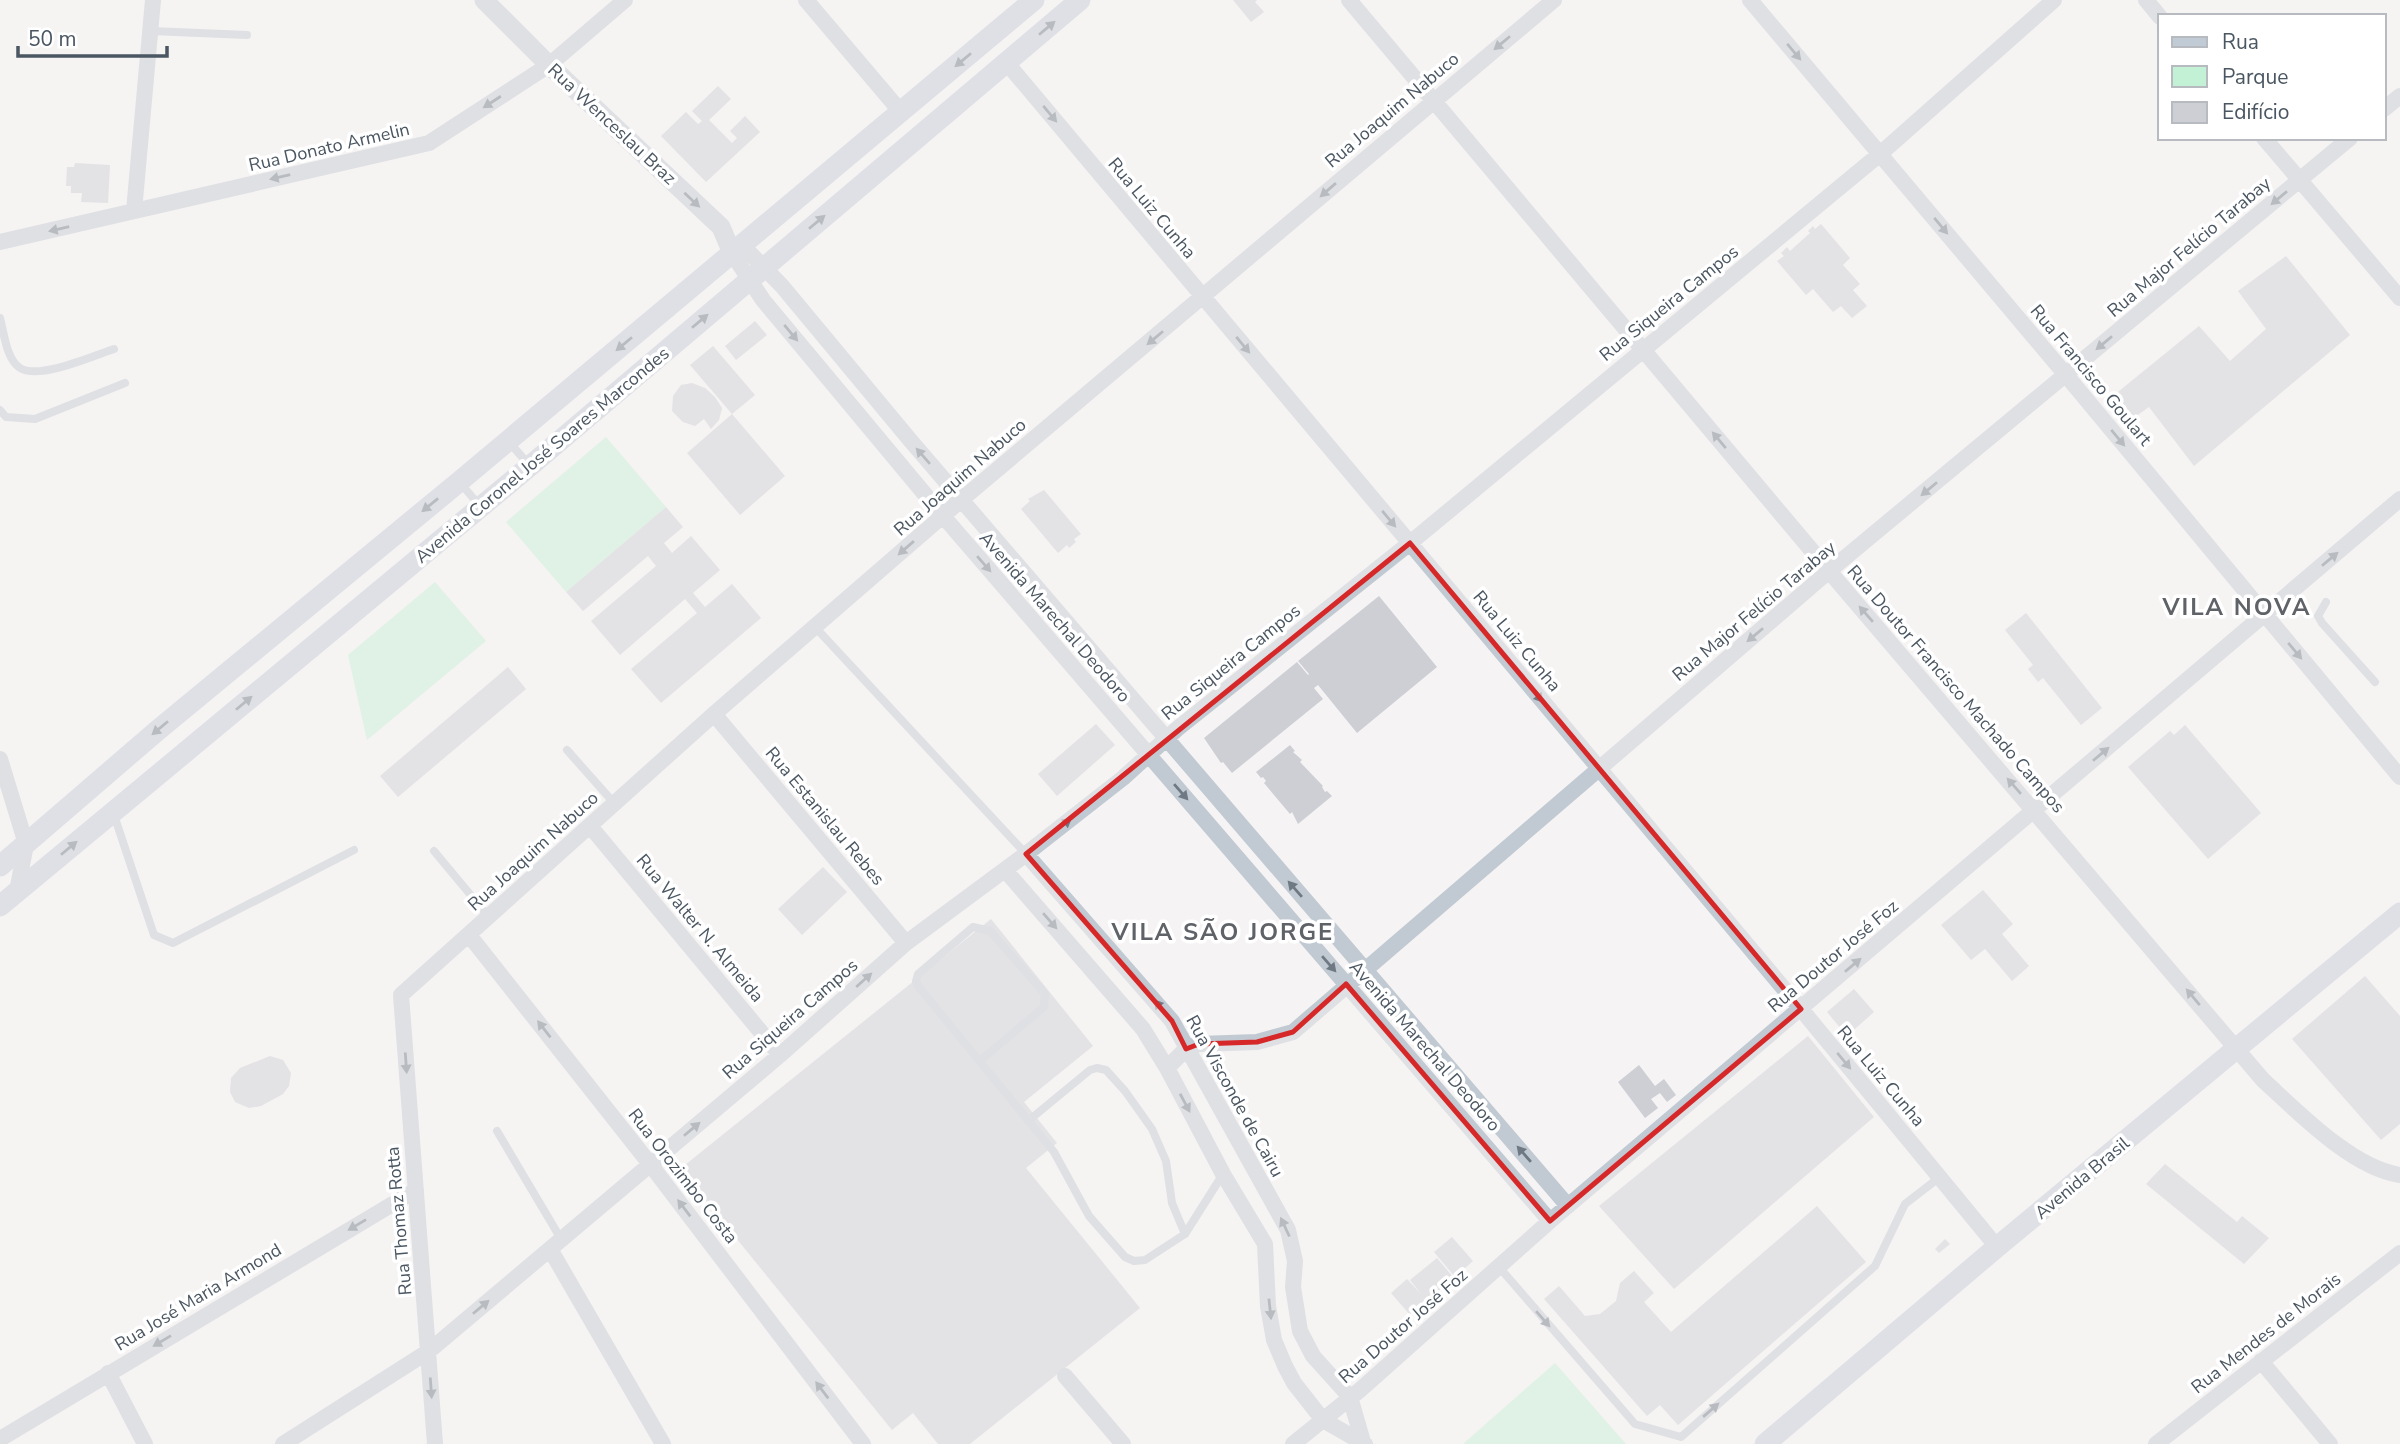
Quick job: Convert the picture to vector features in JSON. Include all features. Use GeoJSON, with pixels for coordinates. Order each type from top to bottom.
{"type":"FeatureCollection","features":[{"type":"Feature","properties":{"kind":"main road","name":"Avenida Coronel José Soares Marcondes"},"geometry":{"type":"LineString","coordinates":[[0,866],[158,730],[1034,0]]}},
{"type":"Feature","properties":{"kind":"main road","name":"Avenida Coronel José Soares Marcondes"},"geometry":{"type":"LineString","coordinates":[[0,906],[530,466],[1080,0]]}},
{"type":"Feature","properties":{"kind":"main road"},"geometry":{"type":"LineString","coordinates":[[1003,25],[1014,55]]}},
{"type":"Feature","properties":{"kind":"main road","name":"Avenida Brasil"},"geometry":{"type":"LineString","coordinates":[[1765,1444],[1997,1247],[2400,913]]}},
{"type":"Feature","properties":{"kind":"street"},"geometry":{"type":"LineString","coordinates":[[134,211],[153,0]]}},
{"type":"Feature","properties":{"kind":"street","name":"Rua Wenceslau Braz"},"geometry":{"type":"LineString","coordinates":[[484,0],[721,227],[737,249]]}},
{"type":"Feature","properties":{"kind":"street","name":"Rua Donato Armelin"},"geometry":{"type":"LineString","coordinates":[[0,242],[429,143],[549,65],[625,0]]}},
{"type":"Feature","properties":{"kind":"street"},"geometry":{"type":"LineString","coordinates":[[806,0],[901,112]]}},
{"type":"Feature","properties":{"kind":"street","name":"Rua Doutor Francisco Machado Campos"},"geometry":{"type":"LineString","coordinates":[[1349,0],[1829,572],[2263,1080],[2307,1121],[2361,1161],[2400,1175]]}},
{"type":"Feature","properties":{"kind":"street","name":"Rua Joaquim Nabuco"},"geometry":{"type":"LineString","coordinates":[[401,995],[714,714],[961,500],[1554,0]]}},
{"type":"Feature","properties":{"kind":"street","name":"Rua Francisco Goulart"},"geometry":{"type":"LineString","coordinates":[[1750,0],[2400,777]]}},
{"type":"Feature","properties":{"kind":"street","name":"Rua Siqueira Campos"},"geometry":{"type":"LineString","coordinates":[[283,1444],[429,1351],[780,1055],[906,943],[1026,854],[1410,543],[1880,154],[2054,0]]}},
{"type":"Feature","properties":{"kind":"street"},"geometry":{"type":"LineString","coordinates":[[2146,0],[2158,15]]}},
{"type":"Feature","properties":{"kind":"street","name":"Rua Luiz Cunha"},"geometry":{"type":"LineString","coordinates":[[1014,55],[1202,298],[1801,1009],[1997,1247]]}},
{"type":"Feature","properties":{"kind":"street"},"geometry":{"type":"LineString","coordinates":[[2386,107],[2400,96]]}},
{"type":"Feature","properties":{"kind":"street"},"geometry":{"type":"LineString","coordinates":[[2266,140],[2400,298]]}},
{"type":"Feature","properties":{"kind":"street","name":"Rua Major Felício Tarabay"},"geometry":{"type":"LineString","coordinates":[[1186,1049],[1199,1044],[1257,1042],[1293,1032],[1829,572],[2348,140]]}},
{"type":"Feature","properties":{"kind":"street","name":"Avenida Marechal Deodoro"},"geometry":{"type":"LineString","coordinates":[[737,249],[961,500],[1568,1206]]}},
{"type":"Feature","properties":{"kind":"street","name":"Avenida Marechal Deodoro"},"geometry":{"type":"LineString","coordinates":[[756,273],[763,300],[943,516],[1550,1221]]}},
{"type":"Feature","properties":{"kind":"street","name":"Rua Doutor José Foz"},"geometry":{"type":"LineString","coordinates":[[1293,1444],[1550,1221],[2400,499]]}},
{"type":"Feature","properties":{"kind":"street","name":"Rua Estanislau Rebes"},"geometry":{"type":"LineString","coordinates":[[714,714],[906,943]]}},
{"type":"Feature","properties":{"kind":"street"},"geometry":{"type":"LineString","coordinates":[[0,759],[26,844],[17,892]]}},
{"type":"Feature","properties":{"kind":"street","name":"Rua Walter N. Almeida"},"geometry":{"type":"LineString","coordinates":[[590,826],[780,1055]]}},
{"type":"Feature","properties":{"kind":"street","name":"Rua Visconde de Cairu"},"geometry":{"type":"LineString","coordinates":[[1026,854],[1171,1021],[1288,1230],[1295,1261],[1293,1287],[1300,1332],[1313,1356],[1350,1397],[1364,1443]]}},
{"type":"Feature","properties":{"kind":"street","name":"Rua Visconde de Cairu"},"geometry":{"type":"LineString","coordinates":[[1005,870],[1143,1029],[1265,1244],[1268,1306],[1274,1340],[1294,1383],[1322,1420],[1364,1443]]}},
{"type":"Feature","properties":{"kind":"street","name":"Rua Orozimbo Costa"},"geometry":{"type":"LineString","coordinates":[[469,935],[650,1164],[863,1444]]}},
{"type":"Feature","properties":{"kind":"street","name":"Rua Thomaz Rotta"},"geometry":{"type":"LineString","coordinates":[[401,995],[435,1444]]}},
{"type":"Feature","properties":{"kind":"street"},"geometry":{"type":"LineString","coordinates":[[1167,1068],[1186,1049]]}},
{"type":"Feature","properties":{"kind":"street","name":"Rua José Maria Armond"},"geometry":{"type":"LineString","coordinates":[[0,1439],[416,1190]]}},
{"type":"Feature","properties":{"kind":"street"},"geometry":{"type":"LineString","coordinates":[[556,1244],[663,1444]]}},
{"type":"Feature","properties":{"kind":"street","name":"Rua Mendes de Morais"},"geometry":{"type":"LineString","coordinates":[[2156,1444],[2399,1254]]}},
{"type":"Feature","properties":{"kind":"street"},"geometry":{"type":"LineString","coordinates":[[2261,1361],[2330,1444]]}},
{"type":"Feature","properties":{"kind":"street"},"geometry":{"type":"LineString","coordinates":[[108,1373],[145,1444]]}},
{"type":"Feature","properties":{"kind":"street"},"geometry":{"type":"LineString","coordinates":[[1065,1377],[1123,1444]]}},
{"type":"Feature","properties":{"kind":"lane"},"geometry":{"type":"LineString","coordinates":[[151,31],[247,35]]}},
{"type":"Feature","properties":{"kind":"lane"},"geometry":{"type":"LineString","coordinates":[[0,318],[11,356],[20,368],[38,373],[114,349]]}},
{"type":"Feature","properties":{"kind":"lane"},"geometry":{"type":"LineString","coordinates":[[0,410],[6,417],[35,419],[125,383]]}},
{"type":"Feature","properties":{"kind":"lane"},"geometry":{"type":"LineString","coordinates":[[508,441],[530,466]]}},
{"type":"Feature","properties":{"kind":"lane"},"geometry":{"type":"LineString","coordinates":[[460,481],[480,507]]}},
{"type":"Feature","properties":{"kind":"lane"},"geometry":{"type":"LineString","coordinates":[[2326,602],[2318,616],[2322,623],[2375,682]]}},
{"type":"Feature","properties":{"kind":"lane","name":"Rua Visconde de Cairu"},"geometry":{"type":"LineString","coordinates":[[814,627],[1026,854]]}},
{"type":"Feature","properties":{"kind":"lane"},"geometry":{"type":"LineString","coordinates":[[567,750],[614,803]]}},
{"type":"Feature","properties":{"kind":"lane"},"geometry":{"type":"LineString","coordinates":[[113,813],[154,935],[173,943],[354,850]]}},
{"type":"Feature","properties":{"kind":"lane"},"geometry":{"type":"LineString","coordinates":[[434,851],[489,917]]}},
{"type":"Feature","properties":{"kind":"lane"},"geometry":{"type":"LineString","coordinates":[[981,1060],[1044,1007],[1046,1000],[1045,995],[990,930],[973,927],[918,974],[916,981],[1054,1152],[1080,1203],[1125,1257],[1134,1261],[1145,1259],[1185,1234],[1223,1174]]}},
{"type":"Feature","properties":{"kind":"lane"},"geometry":{"type":"LineString","coordinates":[[1028,1121],[1090,1070],[1106,1070],[1152,1129],[1166,1161],[1172,1203],[1185,1234]]}},
{"type":"Feature","properties":{"kind":"lane"},"geometry":{"type":"LineString","coordinates":[[497,1131],[556,1244]]}},
{"type":"Feature","properties":{"kind":"lane"},"geometry":{"type":"LineString","coordinates":[[1499,1267],[1635,1424],[1681,1437],[1875,1266],[1905,1204],[1940,1177]]}},
{"type":"Feature","properties":{"kind":"highlighted area"},"geometry":{"type":"Polygon","coordinates":[[[1410,543],[1801,1009],[1550,1221],[1346,984],[1293,1032],[1257,1042],[1199,1044],[1186,1049],[1172,1021],[1026,854],[1410,543]]]}},
{"type":"Feature","properties":{"kind":"green space"},"geometry":{"type":"Polygon","coordinates":[[[606,437],[666,507],[566,592],[506,522],[606,437]]]}},
{"type":"Feature","properties":{"kind":"green space"},"geometry":{"type":"Polygon","coordinates":[[[435,582],[486,641],[367,740],[348,655],[435,582]]]}},
{"type":"Feature","properties":{"kind":"green space"},"geometry":{"type":"Polygon","coordinates":[[[1555,1363],[1626,1444],[1463,1444],[1555,1363]]]}},
{"type":"Feature","properties":{"kind":"building"},"geometry":{"type":"Polygon","coordinates":[[[1233,0],[1257,0],[1255,2],[1264,12],[1251,22],[1233,0]]]}},
{"type":"Feature","properties":{"kind":"building"},"geometry":{"type":"Polygon","coordinates":[[[718,86],[731,99],[709,120],[732,143],[737,138],[730,131],[745,116],[760,132],[706,182],[661,136],[686,112],[698,124],[702,121],[692,111],[718,86]]]}},
{"type":"Feature","properties":{"kind":"building"},"geometry":{"type":"Polygon","coordinates":[[[75,163],[110,165],[108,203],[81,202],[82,193],[71,193],[71,186],[66,186],[67,167],[74,167],[75,163]]]}},
{"type":"Feature","properties":{"kind":"building"},"geometry":{"type":"Polygon","coordinates":[[[1821,224],[1850,258],[1843,265],[1860,284],[1853,290],[1867,306],[1852,318],[1841,306],[1833,312],[1813,289],[1806,295],[1777,261],[1784,256],[1781,253],[1787,247],[1790,251],[1810,233],[1808,231],[1813,226],[1815,229],[1821,224]]]}},
{"type":"Feature","properties":{"kind":"building"},"geometry":{"type":"Polygon","coordinates":[[[2286,256],[2350,335],[2194,466],[2149,407],[2132,419],[2113,396],[2199,326],[2230,361],[2266,329],[2238,291],[2286,256]]]}},
{"type":"Feature","properties":{"kind":"building"},"geometry":{"type":"Polygon","coordinates":[[[755,321],[767,335],[736,360],[725,346],[755,321]]]}},
{"type":"Feature","properties":{"kind":"building"},"geometry":{"type":"Polygon","coordinates":[[[713,346],[755,395],[732,414],[690,365],[713,346]]]}},
{"type":"Feature","properties":{"kind":"building"},"geometry":{"type":"Polygon","coordinates":[[[692,383],[705,388],[722,408],[719,420],[711,429],[704,419],[695,426],[683,422],[672,411],[673,396],[681,385],[692,383]]]}},
{"type":"Feature","properties":{"kind":"building"},"geometry":{"type":"Polygon","coordinates":[[[732,414],[785,476],[740,515],[687,453],[732,414]]]}},
{"type":"Feature","properties":{"kind":"building"},"geometry":{"type":"Polygon","coordinates":[[[1044,490],[1081,534],[1069,548],[1067,545],[1058,553],[1021,509],[1030,501],[1028,499],[1044,490]]]}},
{"type":"Feature","properties":{"kind":"building"},"geometry":{"type":"Polygon","coordinates":[[[666,507],[683,527],[664,543],[672,553],[691,536],[720,570],[693,593],[705,607],[732,584],[761,618],[661,703],[631,669],[697,613],[685,599],[620,655],[591,621],[656,566],[648,556],[583,611],[566,592],[666,507]]]}},
{"type":"Feature","properties":{"kind":"building"},"geometry":{"type":"Polygon","coordinates":[[[1379,596],[1437,667],[1357,733],[1318,685],[1314,688],[1323,699],[1232,773],[1221,763],[1204,738],[1297,662],[1308,675],[1298,661],[1379,596]]]}},
{"type":"Feature","properties":{"kind":"building"},"geometry":{"type":"Polygon","coordinates":[[[2026,613],[2102,708],[2081,725],[2043,678],[2038,682],[2028,669],[2033,665],[2005,630],[2026,613]]]}},
{"type":"Feature","properties":{"kind":"building"},"geometry":{"type":"Polygon","coordinates":[[[508,667],[526,689],[398,797],[380,776],[508,667]]]}},
{"type":"Feature","properties":{"kind":"building"},"geometry":{"type":"Polygon","coordinates":[[[1096,724],[1115,745],[1057,796],[1038,774],[1096,724]]]}},
{"type":"Feature","properties":{"kind":"building"},"geometry":{"type":"Polygon","coordinates":[[[2185,725],[2261,813],[2208,859],[2128,767],[2170,731],[2174,735],[2185,725]]]}},
{"type":"Feature","properties":{"kind":"building"},"geometry":{"type":"Polygon","coordinates":[[[1290,745],[1302,760],[1300,762],[1323,786],[1325,792],[1332,796],[1298,824],[1292,812],[1290,814],[1264,783],[1266,781],[1263,777],[1256,772],[1290,745]]]}},
{"type":"Feature","properties":{"kind":"building"},"geometry":{"type":"Polygon","coordinates":[[[823,867],[847,892],[802,935],[778,909],[823,867]]]}},
{"type":"Feature","properties":{"kind":"building"},"geometry":{"type":"Polygon","coordinates":[[[1983,890],[2013,924],[2002,934],[2029,966],[2012,981],[1985,949],[1971,960],[1941,925],[1983,890]]]}},
{"type":"Feature","properties":{"kind":"building"},"geometry":{"type":"Polygon","coordinates":[[[991,919],[1093,1046],[1024,1102],[1057,1143],[1026,1168],[1140,1308],[970,1444],[938,1444],[913,1413],[892,1430],[680,1169],[991,919]]]}},
{"type":"Feature","properties":{"kind":"building"},"geometry":{"type":"Polygon","coordinates":[[[2365,976],[2400,1016],[2400,1124],[2381,1140],[2292,1039],[2365,976]]]}},
{"type":"Feature","properties":{"kind":"building"},"geometry":{"type":"Polygon","coordinates":[[[1854,989],[1874,1012],[1847,1036],[1827,1012],[1854,989]]]}},
{"type":"Feature","properties":{"kind":"building"},"geometry":{"type":"Polygon","coordinates":[[[1808,1036],[1874,1117],[1674,1289],[1599,1206],[1808,1036]]]}},
{"type":"Feature","properties":{"kind":"building"},"geometry":{"type":"Polygon","coordinates":[[[270,1056],[283,1060],[291,1073],[289,1086],[283,1094],[261,1106],[249,1108],[235,1102],[230,1092],[231,1078],[240,1068],[270,1056]]]}},
{"type":"Feature","properties":{"kind":"building"},"geometry":{"type":"Polygon","coordinates":[[[1639,1065],[1655,1086],[1664,1079],[1676,1095],[1667,1102],[1660,1093],[1651,1099],[1658,1108],[1645,1118],[1618,1082],[1639,1065]]]}},
{"type":"Feature","properties":{"kind":"building"},"geometry":{"type":"Polygon","coordinates":[[[2165,1164],[2237,1222],[2242,1216],[2269,1238],[2244,1264],[2146,1184],[2165,1164]]]}},
{"type":"Feature","properties":{"kind":"building"},"geometry":{"type":"Polygon","coordinates":[[[1817,1206],[1866,1262],[1678,1425],[1660,1405],[1647,1416],[1544,1299],[1559,1286],[1585,1316],[1600,1314],[1616,1301],[1620,1283],[1634,1271],[1654,1293],[1644,1302],[1671,1332],[1817,1206]]]}},
{"type":"Feature","properties":{"kind":"building"},"geometry":{"type":"Polygon","coordinates":[[[1452,1237],[1473,1261],[1455,1277],[1434,1252],[1452,1237]]]}},
{"type":"Feature","properties":{"kind":"building"},"geometry":{"type":"Polygon","coordinates":[[[1945,1239],[1950,1244],[1939,1253],[1935,1249],[1945,1239]]]}},
{"type":"Feature","properties":{"kind":"building"},"geometry":{"type":"Polygon","coordinates":[[[1437,1258],[1454,1278],[1410,1315],[1391,1293],[1407,1279],[1421,1294],[1410,1280],[1437,1258]]]}},
{"type":"Feature","properties":{"kind":"district","name":"VILA NOVA"},"geometry":{"type":"Point","coordinates":[2237,607]}},
{"type":"Feature","properties":{"kind":"district","name":"VILA SÃO JORGE"},"geometry":{"type":"Point","coordinates":[1223,932]}}]}
